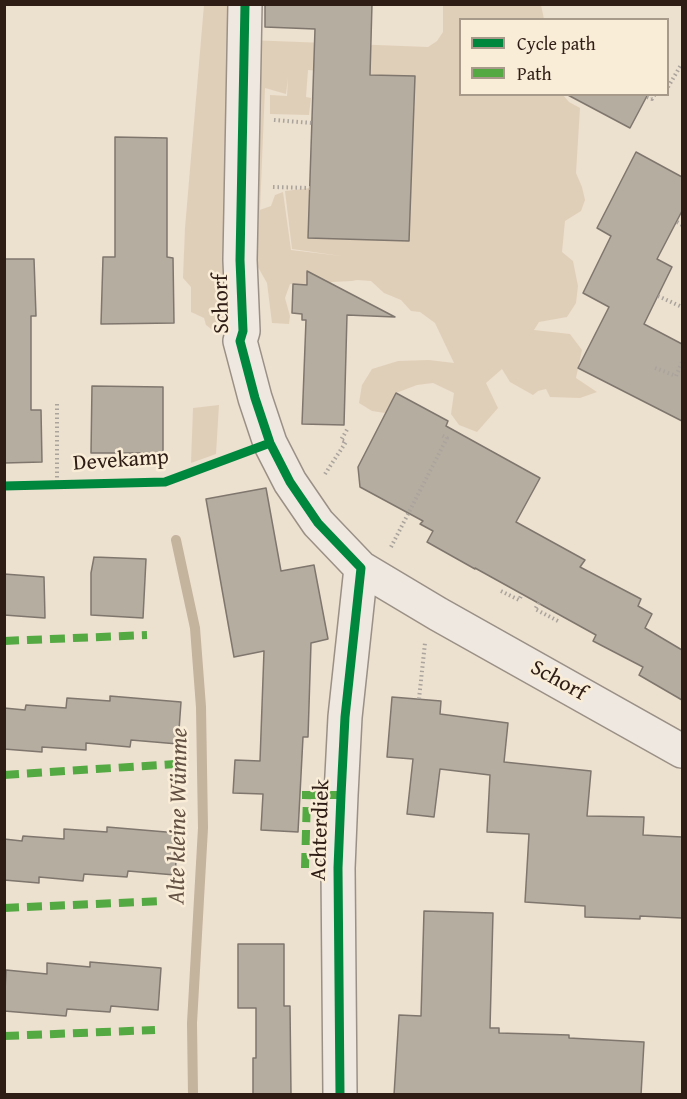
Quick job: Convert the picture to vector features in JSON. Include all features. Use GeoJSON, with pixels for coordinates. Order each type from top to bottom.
{"type":"FeatureCollection","features":[{"type":"Feature","properties":{"kind":"street","name":"Schorf"},"geometry":{"type":"LineString","coordinates":[[245,4],[240,260],[243,331],[240,341],[270,443],[290,482],[318,523],[369,573],[682,751]]}},
{"type":"Feature","properties":{"kind":"street","name":"Achterdiek"},"geometry":{"type":"LineString","coordinates":[[340,1095],[338,868],[340,806],[345,717],[369,573]]}},
{"type":"Feature","properties":{"kind":"path"},"geometry":{"type":"LineString","coordinates":[[669,85],[682,64]]}},
{"type":"Feature","properties":{"kind":"path"},"geometry":{"type":"LineString","coordinates":[[647,97],[652,99],[654,96]]}},
{"type":"Feature","properties":{"kind":"path"},"geometry":{"type":"LineString","coordinates":[[677,222],[682,225]]}},
{"type":"Feature","properties":{"kind":"path"},"geometry":{"type":"LineString","coordinates":[[658,296],[682,307]]}},
{"type":"Feature","properties":{"kind":"path"},"geometry":{"type":"LineString","coordinates":[[655,368],[676,376],[682,363]]}},
{"type":"Feature","properties":{"kind":"path"},"geometry":{"type":"LineString","coordinates":[[57,404],[57,484]]}},
{"type":"Feature","properties":{"kind":"path"},"geometry":{"type":"LineString","coordinates":[[303,500],[328,470],[346,442],[341,440],[348,428]]}},
{"type":"Feature","properties":{"kind":"path"},"geometry":{"type":"LineString","coordinates":[[369,573],[447,438],[441,435]]}},
{"type":"Feature","properties":{"kind":"path"},"geometry":{"type":"LineString","coordinates":[[501,591],[519,600],[522,594]]}},
{"type":"Feature","properties":{"kind":"path"},"geometry":{"type":"LineString","coordinates":[[539,603],[535,609],[558,621]]}},
{"type":"Feature","properties":{"kind":"path"},"geometry":{"type":"LineString","coordinates":[[419,699],[429,608]]}},
{"type":"Feature","properties":{"kind":"shaded area"},"geometry":{"type":"Polygon","coordinates":[[[204,5],[240,5],[237,324],[226,327],[221,332],[215,332],[206,325],[204,318],[191,312],[191,287],[183,278],[185,228],[204,5]]]}},
{"type":"Feature","properties":{"kind":"shaded area"},"geometry":{"type":"Polygon","coordinates":[[[443,5],[541,5],[544,18],[459,18],[459,96],[564,96],[580,108],[576,173],[585,200],[581,211],[565,221],[562,252],[573,261],[578,286],[576,303],[567,317],[539,322],[534,330],[570,334],[582,350],[576,378],[597,392],[580,398],[550,397],[546,389],[533,395],[510,382],[502,369],[486,383],[498,408],[477,432],[459,425],[451,414],[454,393],[433,383],[417,385],[396,393],[385,413],[372,411],[359,403],[362,385],[372,369],[398,361],[429,360],[454,363],[435,323],[420,312],[411,311],[401,300],[384,293],[371,281],[357,280],[332,282],[326,285],[290,284],[285,298],[290,316],[289,324],[272,323],[267,283],[250,253],[245,215],[258,211],[245,214],[248,40],[428,47],[437,41],[443,32],[443,5]],[[308,70],[306,97],[311,98],[309,115],[270,114],[270,95],[287,96],[288,78],[286,94],[265,88],[260,210],[271,206],[275,195],[283,192],[291,250],[341,256],[292,249],[285,191],[310,188],[415,76],[308,70]]]}},
{"type":"Feature","properties":{"kind":"shaded area"},"geometry":{"type":"Polygon","coordinates":[[[219,405],[216,454],[191,463],[193,408],[219,405]]]}},
{"type":"Feature","properties":{"kind":"building"},"geometry":{"type":"Polygon","coordinates":[[[265,4],[372,4],[370,75],[415,76],[409,241],[308,238],[315,29],[265,27],[265,4]]]}},
{"type":"Feature","properties":{"kind":"building"},"geometry":{"type":"Polygon","coordinates":[[[570,96],[647,96],[630,128],[570,96]]]}},
{"type":"Feature","properties":{"kind":"building"},"geometry":{"type":"Polygon","coordinates":[[[115,137],[167,138],[167,257],[173,258],[174,323],[101,324],[103,257],[115,257],[115,137]]]}},
{"type":"Feature","properties":{"kind":"building"},"geometry":{"type":"Polygon","coordinates":[[[636,152],[682,177],[682,211],[657,259],[672,267],[644,324],[682,344],[682,421],[578,368],[609,307],[583,293],[611,236],[597,228],[636,152]]]}},
{"type":"Feature","properties":{"kind":"building"},"geometry":{"type":"Polygon","coordinates":[[[4,259],[34,259],[36,316],[31,316],[31,410],[41,410],[42,462],[4,463],[4,259]]]}},
{"type":"Feature","properties":{"kind":"building"},"geometry":{"type":"Polygon","coordinates":[[[307,271],[395,317],[347,315],[344,425],[302,424],[306,320],[302,320],[302,314],[292,313],[293,284],[307,285],[307,271]]]}},
{"type":"Feature","properties":{"kind":"building"},"geometry":{"type":"Polygon","coordinates":[[[92,386],[163,387],[163,453],[91,453],[92,386]]]}},
{"type":"Feature","properties":{"kind":"building"},"geometry":{"type":"Polygon","coordinates":[[[396,393],[448,421],[446,426],[540,478],[516,522],[585,560],[580,567],[641,599],[638,606],[652,614],[645,628],[682,650],[682,700],[639,675],[643,667],[593,641],[596,635],[427,542],[433,531],[420,524],[423,521],[360,487],[358,467],[396,393]]]}},
{"type":"Feature","properties":{"kind":"building"},"geometry":{"type":"Polygon","coordinates":[[[266,488],[281,571],[314,565],[328,639],[311,643],[308,737],[303,737],[298,832],[261,830],[263,794],[233,793],[235,760],[260,761],[264,651],[234,657],[206,499],[266,488]]]}},
{"type":"Feature","properties":{"kind":"building"},"geometry":{"type":"Polygon","coordinates":[[[94,557],[146,559],[143,618],[91,615],[91,573],[94,557]]]}},
{"type":"Feature","properties":{"kind":"building"},"geometry":{"type":"Polygon","coordinates":[[[4,574],[44,577],[45,618],[4,615],[4,574]]]}},
{"type":"Feature","properties":{"kind":"building"},"geometry":{"type":"Polygon","coordinates":[[[110,696],[181,702],[178,744],[131,740],[130,747],[86,743],[86,750],[42,747],[42,752],[4,749],[4,708],[25,710],[26,705],[66,708],[67,698],[110,701],[110,696]]]}},
{"type":"Feature","properties":{"kind":"building"},"geometry":{"type":"Polygon","coordinates":[[[392,697],[441,701],[440,714],[508,723],[504,762],[591,771],[587,816],[644,817],[643,835],[682,837],[682,918],[585,917],[585,906],[525,902],[529,834],[487,832],[490,775],[440,769],[434,817],[407,814],[413,759],[387,757],[392,697]]]}},
{"type":"Feature","properties":{"kind":"building"},"geometry":{"type":"Polygon","coordinates":[[[107,827],[178,833],[175,875],[128,871],[127,877],[84,874],[83,881],[39,877],[39,883],[4,880],[4,839],[22,841],[23,836],[64,839],[64,829],[107,832],[107,827]]]}},
{"type":"Feature","properties":{"kind":"building"},"geometry":{"type":"Polygon","coordinates":[[[424,911],[493,913],[490,1028],[499,1028],[499,1033],[569,1035],[569,1038],[644,1042],[641,1095],[394,1095],[399,1015],[421,1016],[424,911]]]}},
{"type":"Feature","properties":{"kind":"building"},"geometry":{"type":"Polygon","coordinates":[[[238,944],[284,944],[284,1006],[290,1006],[291,1095],[253,1095],[256,1008],[238,1008],[238,944]]]}},
{"type":"Feature","properties":{"kind":"building"},"geometry":{"type":"Polygon","coordinates":[[[90,962],[161,968],[158,1010],[111,1006],[110,1012],[67,1009],[66,1016],[4,1011],[6,970],[47,974],[47,963],[90,967],[90,962]]]}},
{"type":"Feature","properties":{"kind":"waterway","name":"Alte kleine Wümme"},"geometry":{"type":"LineString","coordinates":[[176,540],[195,628],[201,707],[203,828],[192,1023],[193,1094]]}},
{"type":"Feature","properties":{"kind":"marked path"},"geometry":{"type":"LineString","coordinates":[[4,641],[147,635]]}},
{"type":"Feature","properties":{"kind":"marked path"},"geometry":{"type":"LineString","coordinates":[[4,775],[175,764]]}},
{"type":"Feature","properties":{"kind":"marked path"},"geometry":{"type":"LineString","coordinates":[[302,795],[341,795]]}},
{"type":"Feature","properties":{"kind":"marked path"},"geometry":{"type":"LineString","coordinates":[[305,868],[307,795]]}},
{"type":"Feature","properties":{"kind":"marked path"},"geometry":{"type":"LineString","coordinates":[[4,908],[164,901]]}},
{"type":"Feature","properties":{"kind":"marked path"},"geometry":{"type":"LineString","coordinates":[[4,1036],[155,1030]]}},
{"type":"Feature","properties":{"kind":"cycle path"},"geometry":{"type":"LineString","coordinates":[[245,4],[240,260],[243,331],[240,341],[270,443],[290,482],[318,523],[361,568],[345,717],[338,868],[340,1094]]}},
{"type":"Feature","properties":{"kind":"cycle path","name":"Devekamp"},"geometry":{"type":"LineString","coordinates":[[4,486],[165,482],[270,443]]}}]}
